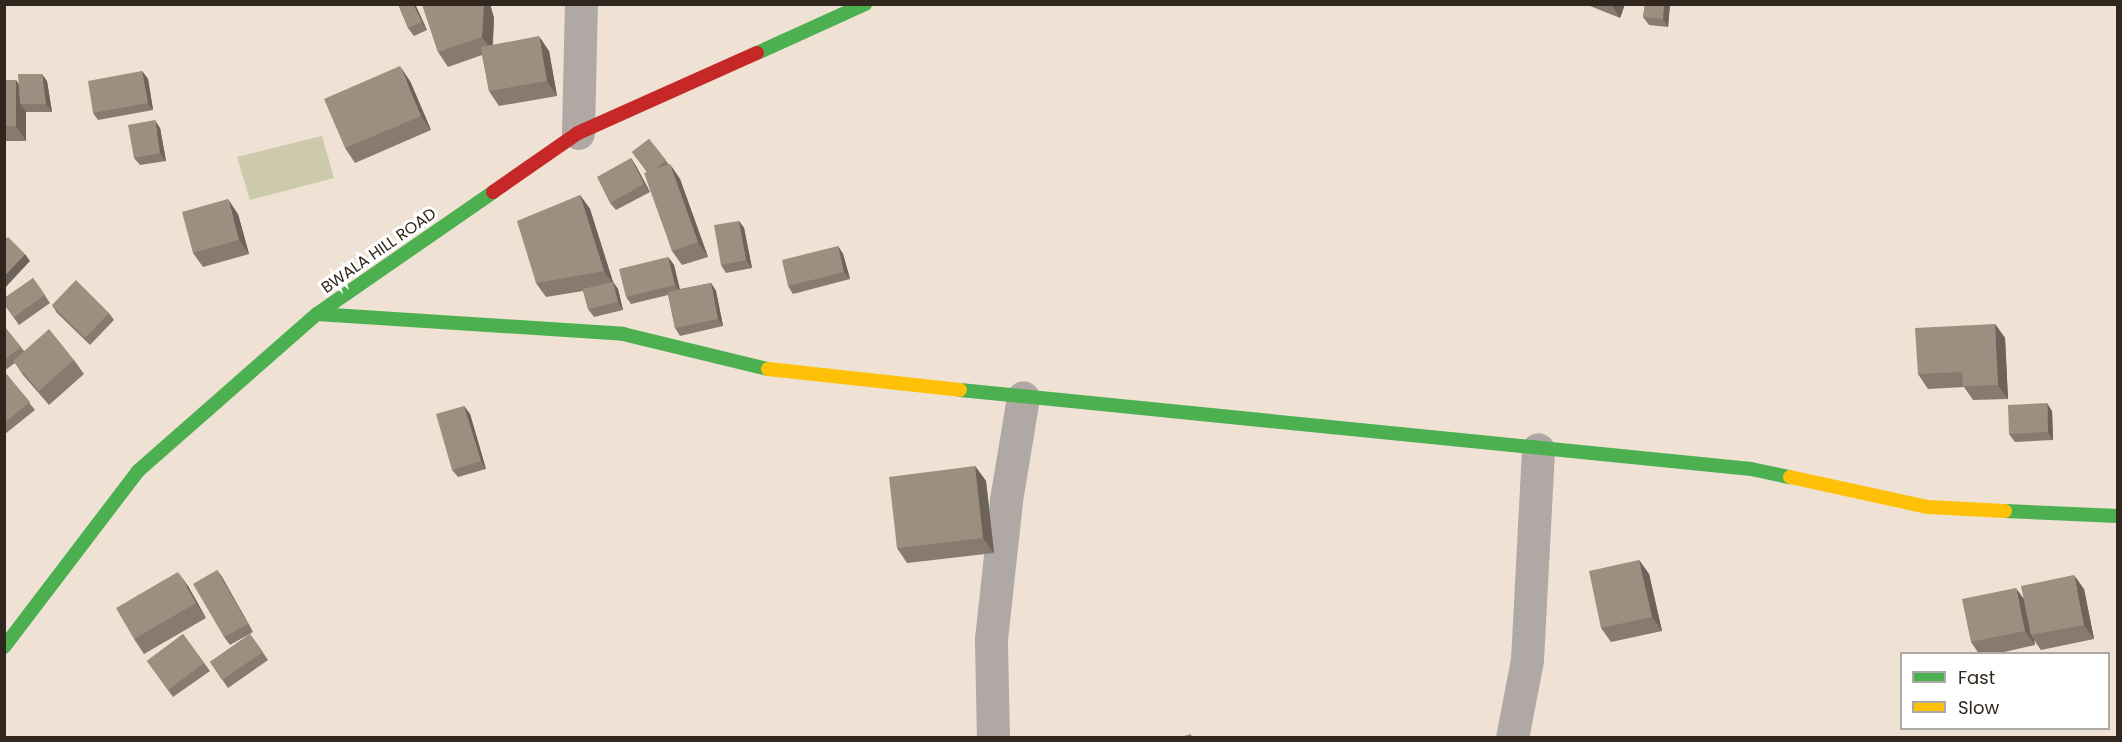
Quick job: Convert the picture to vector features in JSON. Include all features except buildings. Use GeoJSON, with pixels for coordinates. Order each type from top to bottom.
{"type":"FeatureCollection","features":[{"type":"Feature","properties":{"kind":"street"},"geometry":{"type":"LineString","coordinates":[[578,133],[581,4]]}},
{"type":"Feature","properties":{"kind":"street","name":"BWALA HILL ROAD"},"geometry":{"type":"LineString","coordinates":[[4,647],[28,611],[138,471],[317,314],[578,133],[865,4]]}},
{"type":"Feature","properties":{"kind":"street"},"geometry":{"type":"LineString","coordinates":[[317,314],[623,334],[766,369],[1023,397],[1751,469],[1928,507],[2118,516]]}},
{"type":"Feature","properties":{"kind":"street"},"geometry":{"type":"LineString","coordinates":[[993,738],[991,639],[1005,500],[1023,397]]}},
{"type":"Feature","properties":{"kind":"street"},"geometry":{"type":"LineString","coordinates":[[1512,738],[1527,660],[1538,449]]}},
{"type":"Feature","properties":{"kind":"shaded area"},"geometry":{"type":"Polygon","coordinates":[[[322,136],[334,178],[250,200],[237,157],[322,136]]]}},
{"type":"Feature","properties":{"kind":"traffic: fast"},"geometry":{"type":"LineString","coordinates":[[757,53],[865,4]]}},
{"type":"Feature","properties":{"kind":"traffic: fast"},"geometry":{"type":"LineString","coordinates":[[4,647],[138,471],[317,314],[493,192]]}},
{"type":"Feature","properties":{"kind":"traffic: fast"},"geometry":{"type":"LineString","coordinates":[[317,314],[623,334],[768,369]]}},
{"type":"Feature","properties":{"kind":"traffic: fast"},"geometry":{"type":"LineString","coordinates":[[960,390],[1751,469],[1790,477]]}},
{"type":"Feature","properties":{"kind":"traffic: fast"},"geometry":{"type":"LineString","coordinates":[[2005,511],[2118,516]]}},
{"type":"Feature","properties":{"kind":"traffic: slow"},"geometry":{"type":"LineString","coordinates":[[768,369],[960,390]]}},
{"type":"Feature","properties":{"kind":"traffic: slow"},"geometry":{"type":"LineString","coordinates":[[1790,477],[1928,507],[2005,511]]}},
{"type":"Feature","properties":{"kind":"traffic: jam"},"geometry":{"type":"LineString","coordinates":[[493,192],[578,133],[757,53]]}}]}
